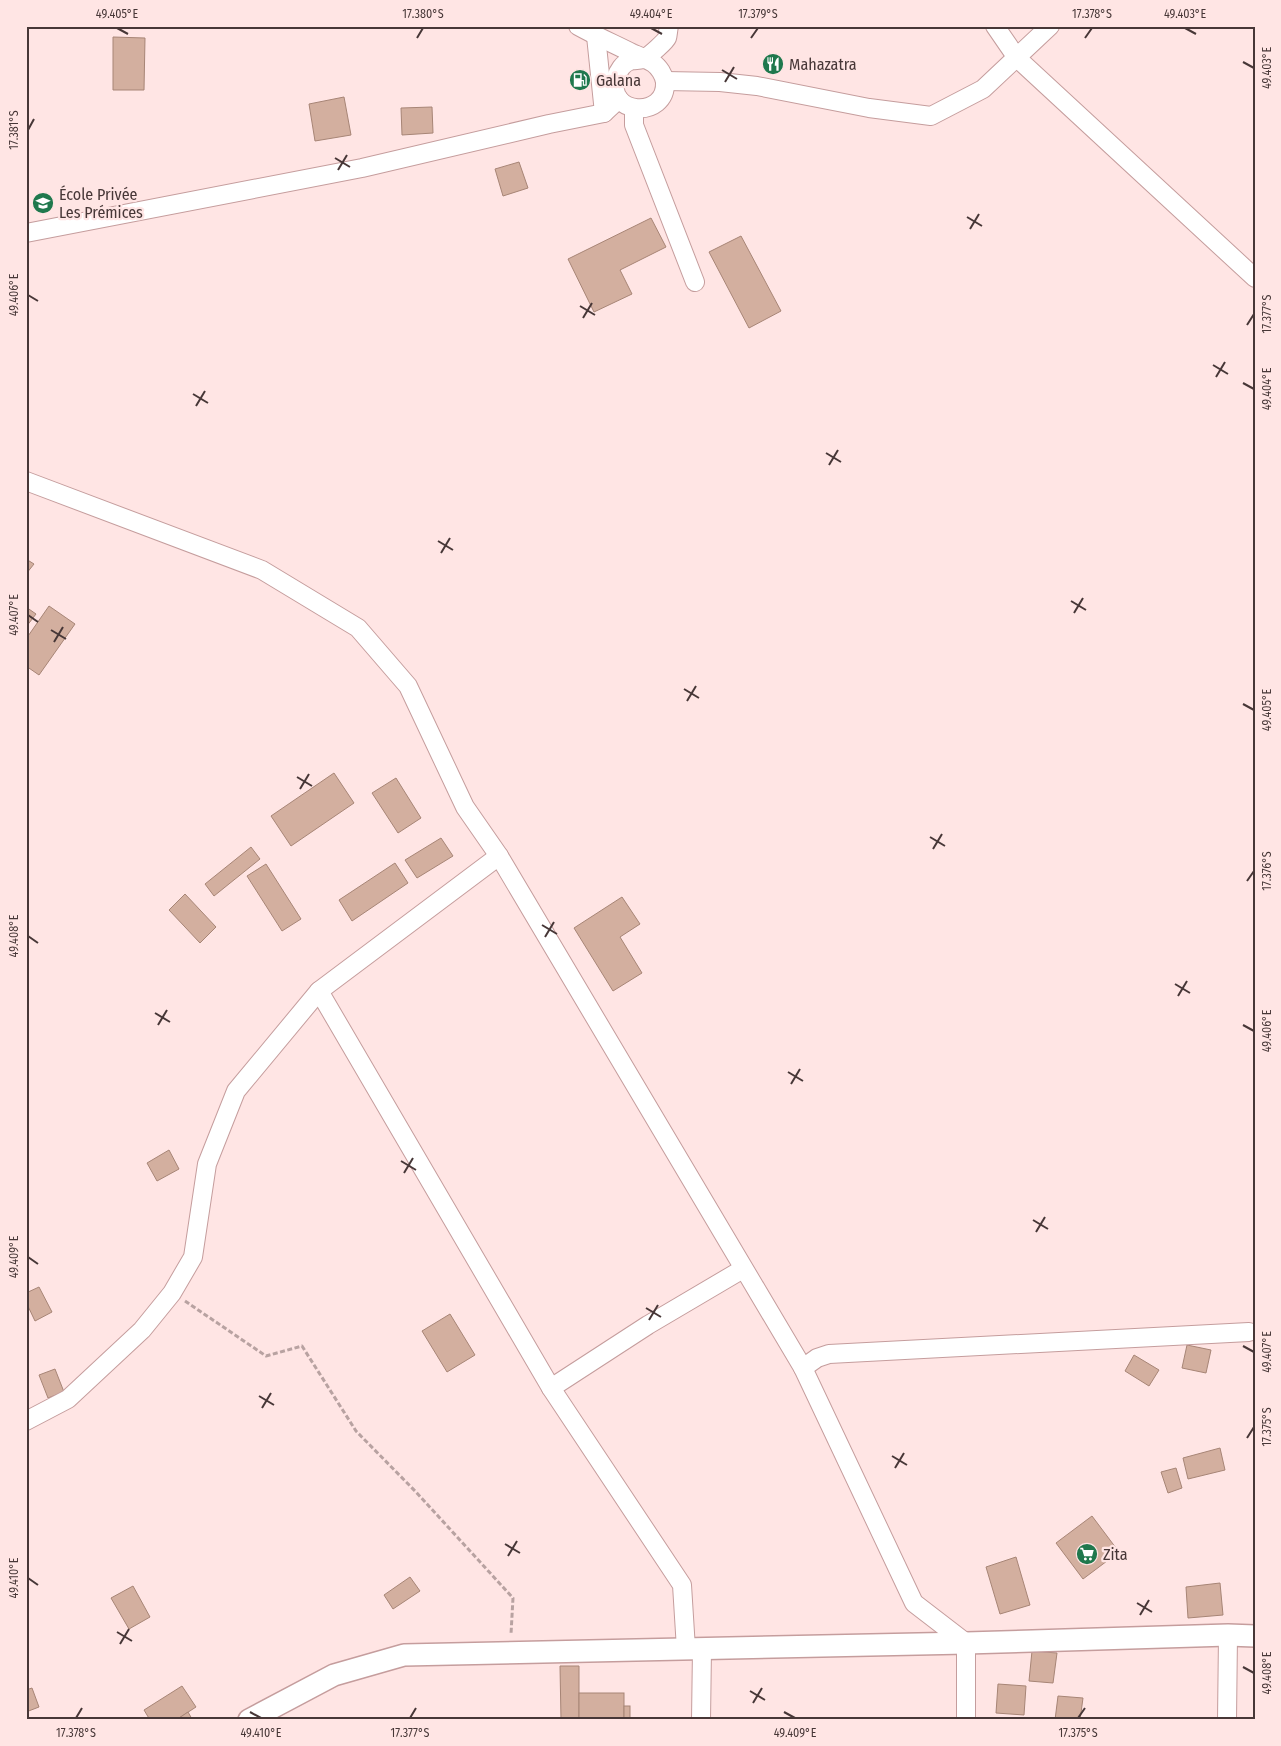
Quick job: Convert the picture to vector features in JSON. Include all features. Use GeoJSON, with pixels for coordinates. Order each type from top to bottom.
{"type":"FeatureCollection","features":[{"type":"Feature","properties":{"kind":"main road"},"geometry":{"type":"LineString","coordinates":[[249,1720],[334,1675],[404,1655],[966,1643],[1228,1635],[1255,1636]]}},
{"type":"Feature","properties":{"kind":"street"},"geometry":{"type":"LineString","coordinates":[[578,26],[596,36],[644,59],[654,63],[661,71],[665,81],[663,93],[656,103],[646,108],[634,109],[618,99],[614,85],[618,70],[630,61],[644,59],[667,38],[669,26]]}},
{"type":"Feature","properties":{"kind":"street"},"geometry":{"type":"LineString","coordinates":[[995,26],[1018,58],[1255,278]]}},
{"type":"Feature","properties":{"kind":"street"},"geometry":{"type":"LineString","coordinates":[[665,81],[720,82],[757,86],[869,108],[931,116],[983,89],[1050,26]]}},
{"type":"Feature","properties":{"kind":"street"},"geometry":{"type":"LineString","coordinates":[[596,36],[604,113]]}},
{"type":"Feature","properties":{"kind":"street"},"geometry":{"type":"LineString","coordinates":[[26,234],[362,168],[604,113],[618,99]]}},
{"type":"Feature","properties":{"kind":"street"},"geometry":{"type":"LineString","coordinates":[[634,109],[634,125],[695,282]]}},
{"type":"Feature","properties":{"kind":"street"},"geometry":{"type":"LineString","coordinates":[[26,481],[262,570],[358,628],[408,686],[465,807],[500,856],[803,1368],[914,1603],[966,1643],[966,1720]]}},
{"type":"Feature","properties":{"kind":"street"},"geometry":{"type":"LineString","coordinates":[[26,1422],[68,1400],[142,1330],[172,1293],[193,1257],[207,1164],[236,1091],[318,990],[500,856]]}},
{"type":"Feature","properties":{"kind":"street"},"geometry":{"type":"LineString","coordinates":[[318,990],[551,1388],[682,1585],[694,1649],[701,1720]]}},
{"type":"Feature","properties":{"kind":"street"},"geometry":{"type":"LineString","coordinates":[[551,1388],[648,1325],[743,1269]]}},
{"type":"Feature","properties":{"kind":"street"},"geometry":{"type":"LineString","coordinates":[[803,1368],[817,1358],[829,1354],[1249,1332]]}},
{"type":"Feature","properties":{"kind":"street"},"geometry":{"type":"LineString","coordinates":[[1228,1635],[1228,1720]]}},
{"type":"Feature","properties":{"kind":"path"},"geometry":{"type":"LineString","coordinates":[[172,1293],[266,1356],[302,1346],[356,1431],[416,1492],[513,1598],[512,1629],[506,1653]]}},
{"type":"Feature","properties":{"kind":"building"},"geometry":{"type":"Polygon","coordinates":[[[113,37],[145,38],[144,90],[113,90],[113,37]]]}},
{"type":"Feature","properties":{"kind":"building"},"geometry":{"type":"Polygon","coordinates":[[[344,97],[351,135],[315,141],[309,104],[344,97]]]}},
{"type":"Feature","properties":{"kind":"building"},"geometry":{"type":"Polygon","coordinates":[[[432,107],[433,133],[402,135],[401,108],[432,107]]]}},
{"type":"Feature","properties":{"kind":"building"},"geometry":{"type":"Polygon","coordinates":[[[519,162],[528,188],[503,196],[495,169],[519,162]]]}},
{"type":"Feature","properties":{"kind":"building"},"geometry":{"type":"Polygon","coordinates":[[[651,218],[666,247],[620,270],[632,294],[594,312],[568,259],[651,218]]]}},
{"type":"Feature","properties":{"kind":"building"},"geometry":{"type":"Polygon","coordinates":[[[741,236],[781,311],[749,328],[709,252],[741,236]]]}},
{"type":"Feature","properties":{"kind":"building"},"geometry":{"type":"Polygon","coordinates":[[[26,559],[34,564],[26,574],[26,559]]]}},
{"type":"Feature","properties":{"kind":"building"},"geometry":{"type":"Polygon","coordinates":[[[49,606],[75,624],[39,675],[26,666],[26,639],[49,606]]]}},
{"type":"Feature","properties":{"kind":"building"},"geometry":{"type":"Polygon","coordinates":[[[26,607],[36,614],[26,627],[26,607]]]}},
{"type":"Feature","properties":{"kind":"building"},"geometry":{"type":"Polygon","coordinates":[[[334,773],[354,803],[291,846],[271,816],[334,773]]]}},
{"type":"Feature","properties":{"kind":"building"},"geometry":{"type":"Polygon","coordinates":[[[396,778],[421,818],[398,833],[372,793],[396,778]]]}},
{"type":"Feature","properties":{"kind":"building"},"geometry":{"type":"Polygon","coordinates":[[[441,838],[453,856],[417,878],[405,860],[441,838]]]}},
{"type":"Feature","properties":{"kind":"building"},"geometry":{"type":"Polygon","coordinates":[[[251,847],[260,859],[214,896],[205,884],[251,847]]]}},
{"type":"Feature","properties":{"kind":"building"},"geometry":{"type":"Polygon","coordinates":[[[395,863],[408,883],[352,921],[339,900],[395,863]]]}},
{"type":"Feature","properties":{"kind":"building"},"geometry":{"type":"Polygon","coordinates":[[[266,864],[301,919],[282,931],[247,876],[266,864]]]}},
{"type":"Feature","properties":{"kind":"building"},"geometry":{"type":"Polygon","coordinates":[[[185,894],[216,927],[200,943],[169,910],[185,894]]]}},
{"type":"Feature","properties":{"kind":"building"},"geometry":{"type":"Polygon","coordinates":[[[622,897],[640,924],[620,937],[642,973],[613,991],[574,928],[622,897]]]}},
{"type":"Feature","properties":{"kind":"building"},"geometry":{"type":"Polygon","coordinates":[[[169,1150],[179,1169],[157,1181],[147,1163],[169,1150]]]}},
{"type":"Feature","properties":{"kind":"building"},"geometry":{"type":"Polygon","coordinates":[[[39,1287],[52,1312],[35,1321],[26,1302],[26,1293],[39,1287]]]}},
{"type":"Feature","properties":{"kind":"building"},"geometry":{"type":"Polygon","coordinates":[[[450,1314],[475,1355],[447,1372],[422,1331],[450,1314]]]}},
{"type":"Feature","properties":{"kind":"building"},"geometry":{"type":"Polygon","coordinates":[[[1187,1345],[1211,1350],[1206,1373],[1182,1368],[1187,1345]]]}},
{"type":"Feature","properties":{"kind":"building"},"geometry":{"type":"Polygon","coordinates":[[[1134,1355],[1159,1370],[1149,1386],[1125,1371],[1134,1355]]]}},
{"type":"Feature","properties":{"kind":"building"},"geometry":{"type":"Polygon","coordinates":[[[55,1369],[64,1392],[48,1398],[39,1375],[55,1369]]]}},
{"type":"Feature","properties":{"kind":"building"},"geometry":{"type":"Polygon","coordinates":[[[1220,1448],[1225,1470],[1188,1479],[1183,1458],[1220,1448]]]}},
{"type":"Feature","properties":{"kind":"building"},"geometry":{"type":"Polygon","coordinates":[[[1176,1468],[1182,1488],[1168,1493],[1161,1472],[1176,1468]]]}},
{"type":"Feature","properties":{"kind":"building"},"geometry":{"type":"Polygon","coordinates":[[[1092,1516],[1119,1552],[1083,1579],[1056,1543],[1092,1516]]]}},
{"type":"Feature","properties":{"kind":"building"},"geometry":{"type":"Polygon","coordinates":[[[1016,1557],[1030,1605],[1000,1614],[986,1567],[1016,1557]]]}},
{"type":"Feature","properties":{"kind":"building"},"geometry":{"type":"Polygon","coordinates":[[[410,1577],[420,1591],[393,1609],[384,1595],[410,1577]]]}},
{"type":"Feature","properties":{"kind":"building"},"geometry":{"type":"Polygon","coordinates":[[[1220,1583],[1223,1615],[1188,1618],[1186,1587],[1220,1583]]]}},
{"type":"Feature","properties":{"kind":"building"},"geometry":{"type":"Polygon","coordinates":[[[133,1586],[150,1617],[129,1629],[111,1598],[133,1586]]]}},
{"type":"Feature","properties":{"kind":"building"},"geometry":{"type":"Polygon","coordinates":[[[1032,1651],[1057,1653],[1053,1683],[1029,1681],[1032,1651]]]}},
{"type":"Feature","properties":{"kind":"building"},"geometry":{"type":"Polygon","coordinates":[[[560,1666],[579,1666],[579,1720],[561,1720],[560,1666]]]}},
{"type":"Feature","properties":{"kind":"building"},"geometry":{"type":"Polygon","coordinates":[[[998,1684],[1026,1686],[1024,1715],[996,1713],[998,1684]]]}},
{"type":"Feature","properties":{"kind":"building"},"geometry":{"type":"Polygon","coordinates":[[[182,1686],[196,1707],[176,1720],[150,1720],[144,1710],[182,1686]]]}},
{"type":"Feature","properties":{"kind":"building"},"geometry":{"type":"Polygon","coordinates":[[[32,1688],[39,1707],[26,1712],[26,1690],[32,1688]]]}},
{"type":"Feature","properties":{"kind":"building"},"geometry":{"type":"Polygon","coordinates":[[[579,1693],[624,1693],[624,1720],[579,1720],[579,1693]]]}},
{"type":"Feature","properties":{"kind":"building"},"geometry":{"type":"Polygon","coordinates":[[[1058,1696],[1083,1698],[1080,1720],[1055,1720],[1058,1696]]]}},
{"type":"Feature","properties":{"kind":"building"},"geometry":{"type":"Polygon","coordinates":[[[624,1706],[630,1706],[630,1720],[624,1720],[624,1706]]]}},
{"type":"Feature","properties":{"kind":"building"},"geometry":{"type":"Polygon","coordinates":[[[188,1712],[191,1720],[176,1720],[188,1712]]]}},
{"type":"Feature","properties":{"kind":"place","name":"Mahazatra"},"geometry":{"type":"Point","coordinates":[773,64]}},
{"type":"Feature","properties":{"kind":"place","name":"Galana"},"geometry":{"type":"Point","coordinates":[580,80]}},
{"type":"Feature","properties":{"kind":"place","name":"École Privée Les Prémices"},"geometry":{"type":"Point","coordinates":[43,203]}},
{"type":"Feature","properties":{"kind":"place","name":"Zita"},"geometry":{"type":"Point","coordinates":[1087,1554]}}]}
